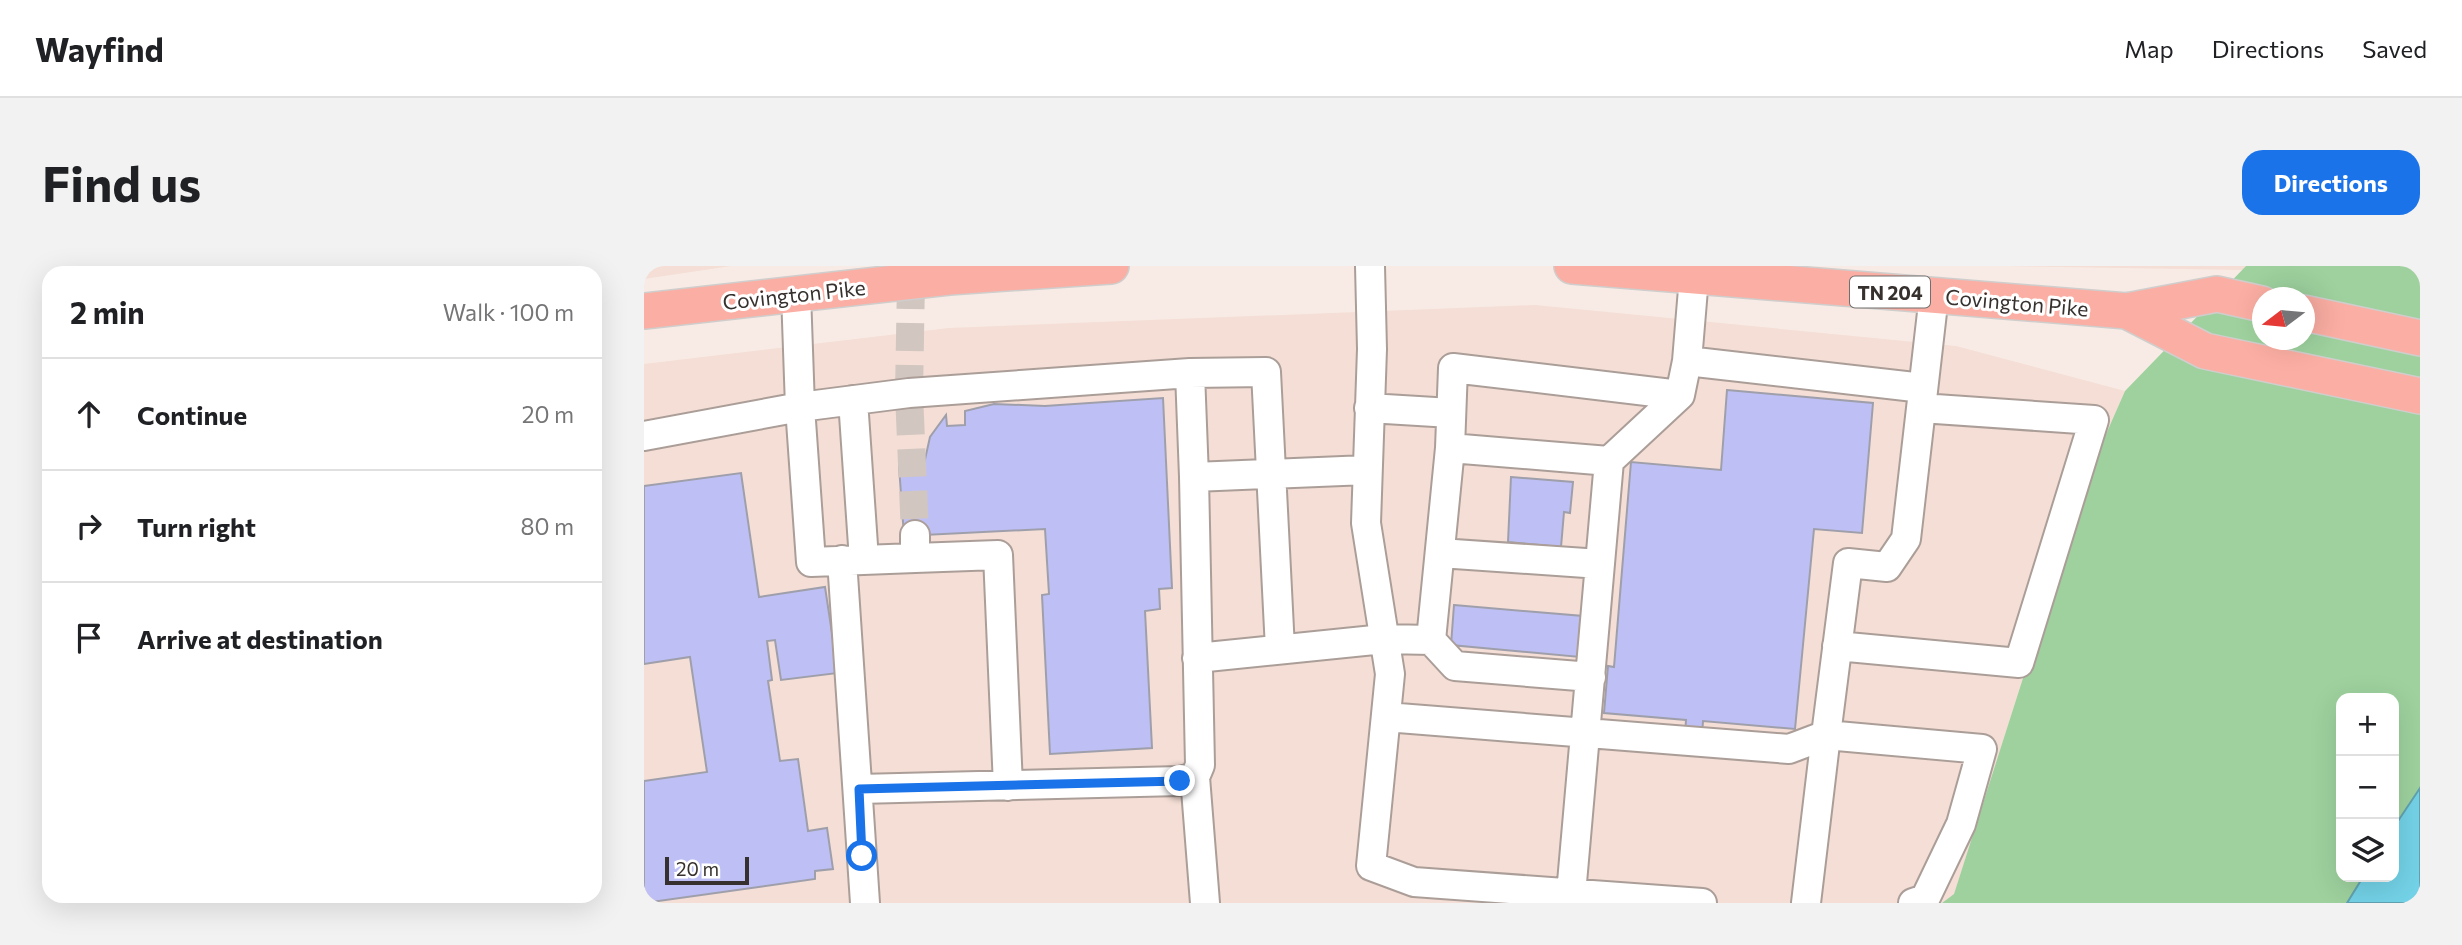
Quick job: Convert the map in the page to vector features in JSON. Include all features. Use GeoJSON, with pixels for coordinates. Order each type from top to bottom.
{"type":"FeatureCollection","features":[{"type":"Feature","properties":{"kind":"main road","name":"Covington Pike"},"geometry":{"type":"LineString","coordinates":[[644,311],[961,271],[1111,266]]}},
{"type":"Feature","properties":{"kind":"main road","name":"Covington Pike"},"geometry":{"type":"LineString","coordinates":[[1572,266],[1694,277],[1805,276],[1934,295],[2127,311],[2217,294],[2252,302]]}},
{"type":"Feature","properties":{"kind":"main road","name":"Covington Pike"},"geometry":{"type":"LineString","coordinates":[[2127,311],[2205,351],[2420,396]]}},
{"type":"Feature","properties":{"kind":"main road"},"geometry":{"type":"LineString","coordinates":[[2315,315],[2420,338]]}},
{"type":"Feature","properties":{"kind":"lane"},"geometry":{"type":"LineString","coordinates":[[1370,266],[1366,523],[1390,674],[1371,866],[1415,893],[1571,894],[1702,903]]}},
{"type":"Feature","properties":{"kind":"lane"},"geometry":{"type":"LineString","coordinates":[[1571,894],[1609,461],[1680,395],[1687,361],[1694,277]]}},
{"type":"Feature","properties":{"kind":"lane"},"geometry":{"type":"LineString","coordinates":[[796,293],[800,407],[811,562],[853,560],[915,546],[998,555],[1008,786]]}},
{"type":"Feature","properties":{"kind":"lane"},"geometry":{"type":"LineString","coordinates":[[1806,903],[1848,563],[1887,566],[1906,539],[1934,295]]}},
{"type":"Feature","properties":{"kind":"lane"},"geometry":{"type":"LineString","coordinates":[[1687,361],[1922,398],[2094,420],[2019,663],[1838,646]]}},
{"type":"Feature","properties":{"kind":"lane"},"geometry":{"type":"LineString","coordinates":[[1431,640],[1450,449],[1453,368],[1680,395]]}},
{"type":"Feature","properties":{"kind":"lane"},"geometry":{"type":"LineString","coordinates":[[644,436],[800,407],[909,393],[1190,373],[1266,372],[1269,474],[1280,649]]}},
{"type":"Feature","properties":{"kind":"lane"},"geometry":{"type":"LineString","coordinates":[[1190,373],[1200,765],[1195,777],[1205,903]]}},
{"type":"Feature","properties":{"kind":"lane"},"geometry":{"type":"LineString","coordinates":[[853,400],[853,560],[865,903]]}},
{"type":"Feature","properties":{"kind":"lane"},"geometry":{"type":"LineString","coordinates":[[1369,408],[1451,413]]}},
{"type":"Feature","properties":{"kind":"lane"},"geometry":{"type":"LineString","coordinates":[[1450,449],[1609,461]]}},
{"type":"Feature","properties":{"kind":"lane"},"geometry":{"type":"LineString","coordinates":[[1194,477],[1367,470]]}},
{"type":"Feature","properties":{"kind":"lane"},"geometry":{"type":"LineString","coordinates":[[1440,553],[1600,564]]}},
{"type":"Feature","properties":{"kind":"lane"},"geometry":{"type":"LineString","coordinates":[[1198,658],[1384,639],[1431,640],[1455,666],[1591,677]]}},
{"type":"Feature","properties":{"kind":"lane"},"geometry":{"type":"LineString","coordinates":[[1386,717],[1789,749],[1826,736],[1982,749],[1961,824],[1925,900],[1913,903]]}},
{"type":"Feature","properties":{"kind":"lane"},"geometry":{"type":"LineString","coordinates":[[859,789],[1180,781],[1195,777]]}},
{"type":"Feature","properties":{"kind":"shaded area"},"geometry":{"type":"Polygon","coordinates":[[[644,266],[731,266],[644,279],[644,266]]]}},
{"type":"Feature","properties":{"kind":"shaded area"},"geometry":{"type":"Polygon","coordinates":[[[2005,266],[2246,266],[2243,270],[2005,266]]]}},
{"type":"Feature","properties":{"kind":"shaded area"},"geometry":{"type":"Polygon","coordinates":[[[1535,305],[1956,346],[2125,391],[2088,475],[1954,894],[1942,903],[644,903],[644,364],[949,328],[1535,305]]]}},
{"type":"Feature","properties":{"kind":"green space"},"geometry":{"type":"Polygon","coordinates":[[[2246,266],[2420,266],[2420,788],[2399,820],[2399,693],[2336,693],[2336,882],[2360,882],[2347,903],[1942,903],[1954,894],[2088,475],[2125,391],[2246,266]]]}},
{"type":"Feature","properties":{"kind":"water"},"geometry":{"type":"Polygon","coordinates":[[[2420,788],[2420,903],[2347,903],[2360,882],[2399,882],[2399,820],[2420,788]]]}},
{"type":"Feature","properties":{"kind":"building"},"geometry":{"type":"Polygon","coordinates":[[[1727,390],[1873,403],[1862,533],[1814,529],[1795,729],[1703,721],[1702,736],[1685,735],[1686,720],[1604,713],[1608,666],[1614,667],[1631,462],[1721,470],[1727,390]]]}},
{"type":"Feature","properties":{"kind":"building"},"geometry":{"type":"Polygon","coordinates":[[[1163,398],[1172,588],[1159,589],[1160,609],[1145,611],[1152,748],[1050,754],[1042,595],[1049,594],[1045,529],[904,536],[899,466],[924,464],[930,437],[946,415],[947,426],[965,425],[965,411],[994,404],[1045,406],[1163,398]]]}},
{"type":"Feature","properties":{"kind":"building"},"geometry":{"type":"Polygon","coordinates":[[[741,473],[759,597],[825,587],[838,673],[781,680],[775,640],[767,641],[772,680],[768,681],[780,761],[798,759],[808,831],[827,828],[833,869],[815,871],[815,879],[644,903],[644,781],[707,772],[690,657],[644,664],[644,486],[741,473]]]}},
{"type":"Feature","properties":{"kind":"building"},"geometry":{"type":"Polygon","coordinates":[[[1511,477],[1573,482],[1570,513],[1564,512],[1561,547],[1508,542],[1511,477]]]}},
{"type":"Feature","properties":{"kind":"building"},"geometry":{"type":"Polygon","coordinates":[[[1454,605],[1583,616],[1580,657],[1451,645],[1454,605]]]}},
{"type":"Feature","properties":{"kind":"tunnel"},"geometry":{"type":"LineString","coordinates":[[911,281],[909,393],[915,535]]}},
{"type":"Feature","properties":{"kind":"route"},"geometry":{"type":"LineString","coordinates":[[862,856],[859,789],[1180,781]]}}]}
